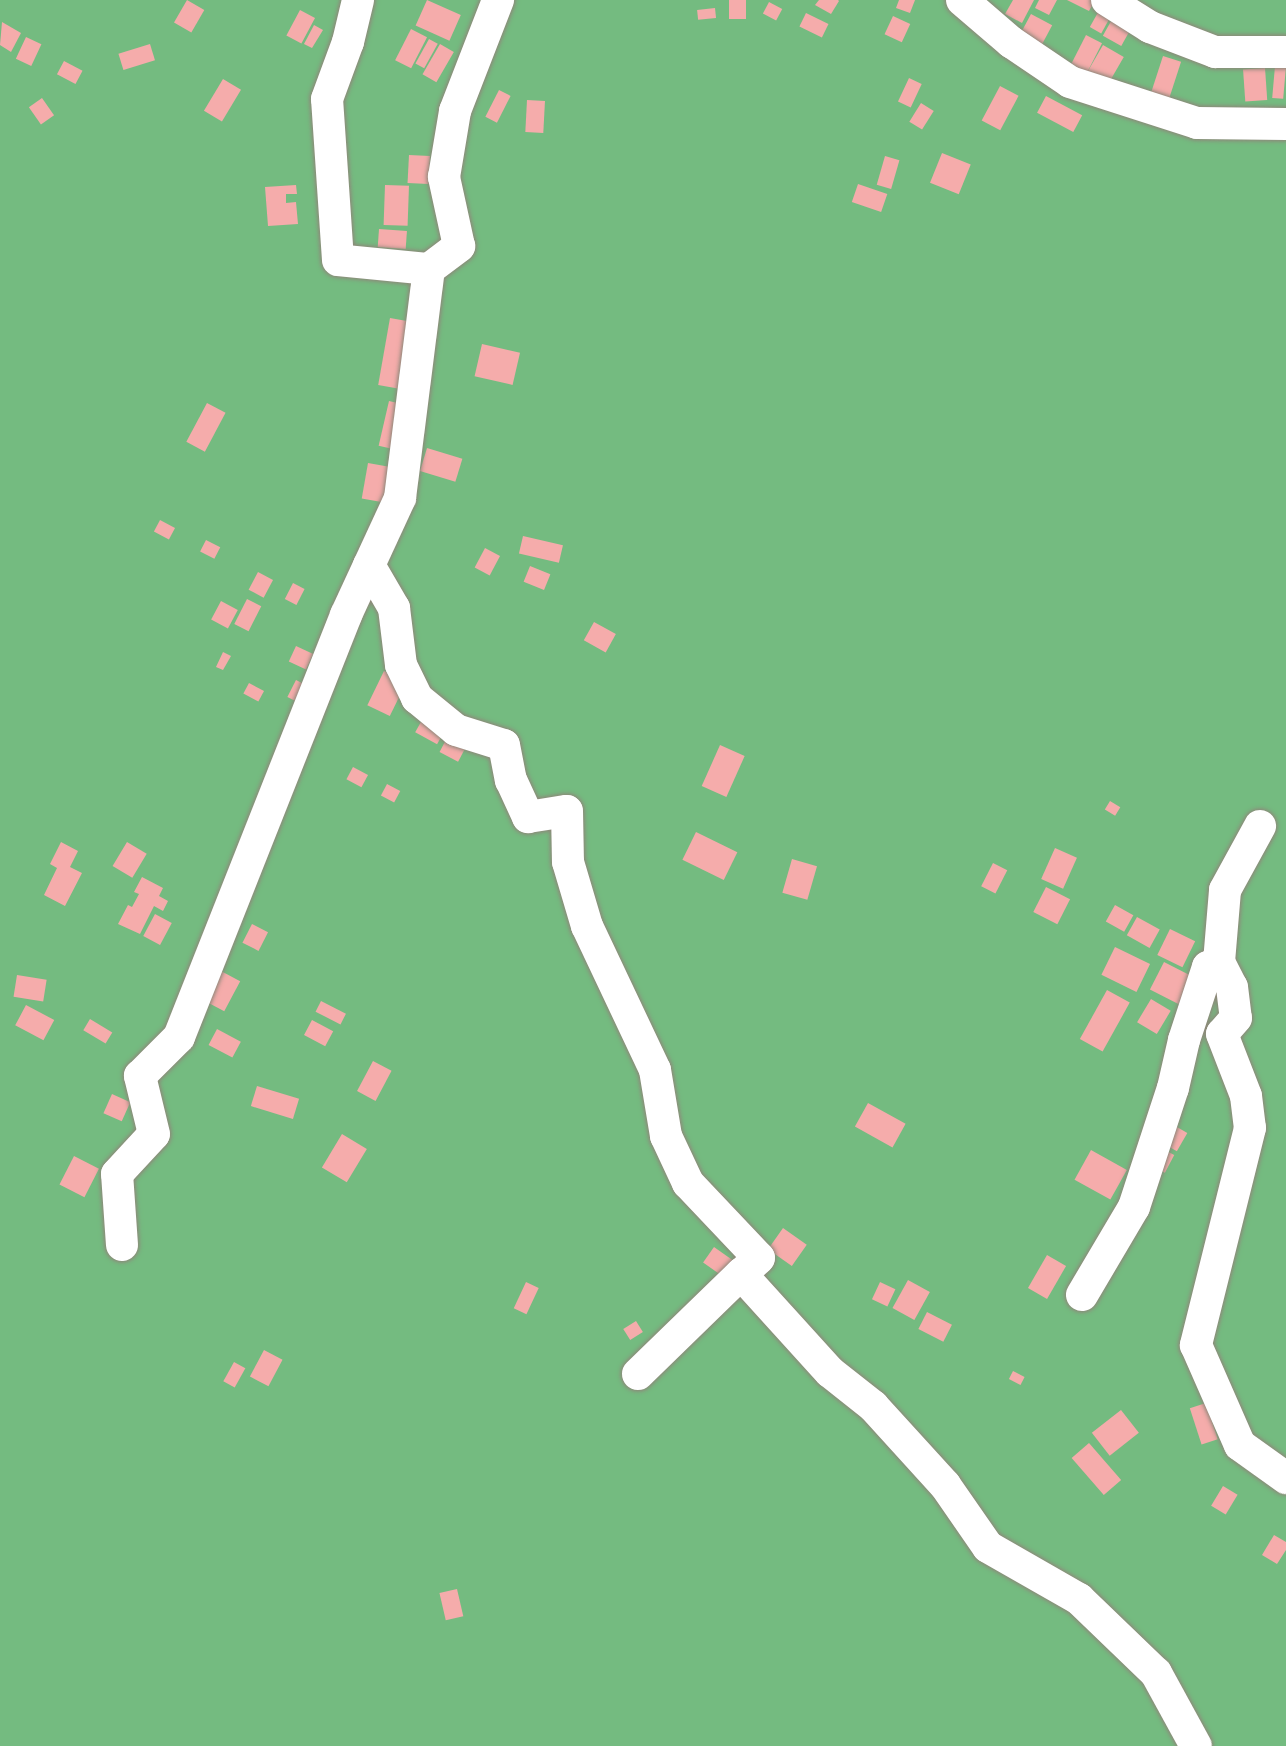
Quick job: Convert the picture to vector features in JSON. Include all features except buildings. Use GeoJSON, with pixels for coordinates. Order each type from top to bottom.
{"type":"FeatureCollection","features":[{"type":"Feature","properties":{"kind":"street"},"geometry":{"type":"LineString","coordinates":[[358,0],[348,42],[327,99],[338,260],[429,269],[459,246],[444,177],[455,111],[498,0]]}},
{"type":"Feature","properties":{"kind":"street"},"geometry":{"type":"LineString","coordinates":[[962,0],[1011,42],[1070,82],[1197,123],[1286,124]]}},
{"type":"Feature","properties":{"kind":"street"},"geometry":{"type":"LineString","coordinates":[[1107,0],[1150,27],[1215,52],[1286,52]]}},
{"type":"Feature","properties":{"kind":"street"},"geometry":{"type":"LineString","coordinates":[[122,1245],[117,1174],[154,1134],[140,1076],[178,1037],[369,565],[400,498],[429,269]]}},
{"type":"Feature","properties":{"kind":"street"},"geometry":{"type":"LineString","coordinates":[[369,565],[394,608],[401,664],[417,698],[456,730],[504,745],[511,780],[528,817],[567,811],[568,862],[587,926],[655,1070],[666,1136],[688,1183],[759,1258],[638,1374]]}},
{"type":"Feature","properties":{"kind":"street"},"geometry":{"type":"LineString","coordinates":[[1260,826],[1225,890],[1219,962],[1233,987],[1236,1018],[1222,1034],[1246,1096],[1250,1128],[1196,1345],[1240,1445],[1286,1478]]}},
{"type":"Feature","properties":{"kind":"street"},"geometry":{"type":"LineString","coordinates":[[1082,1295],[1134,1207],[1173,1088],[1184,1040],[1208,967],[1219,962]]}},
{"type":"Feature","properties":{"kind":"street"},"geometry":{"type":"LineString","coordinates":[[741,1275],[830,1372],[873,1406],[945,1485],[988,1547],[1079,1599],[1156,1673],[1196,1746]]}},
{"type":"Feature","properties":{"kind":"green space"},"geometry":{"type":"Polygon","coordinates":[[[0,0],[1286,0],[1286,1746],[0,1746],[0,0]]]}}]}
